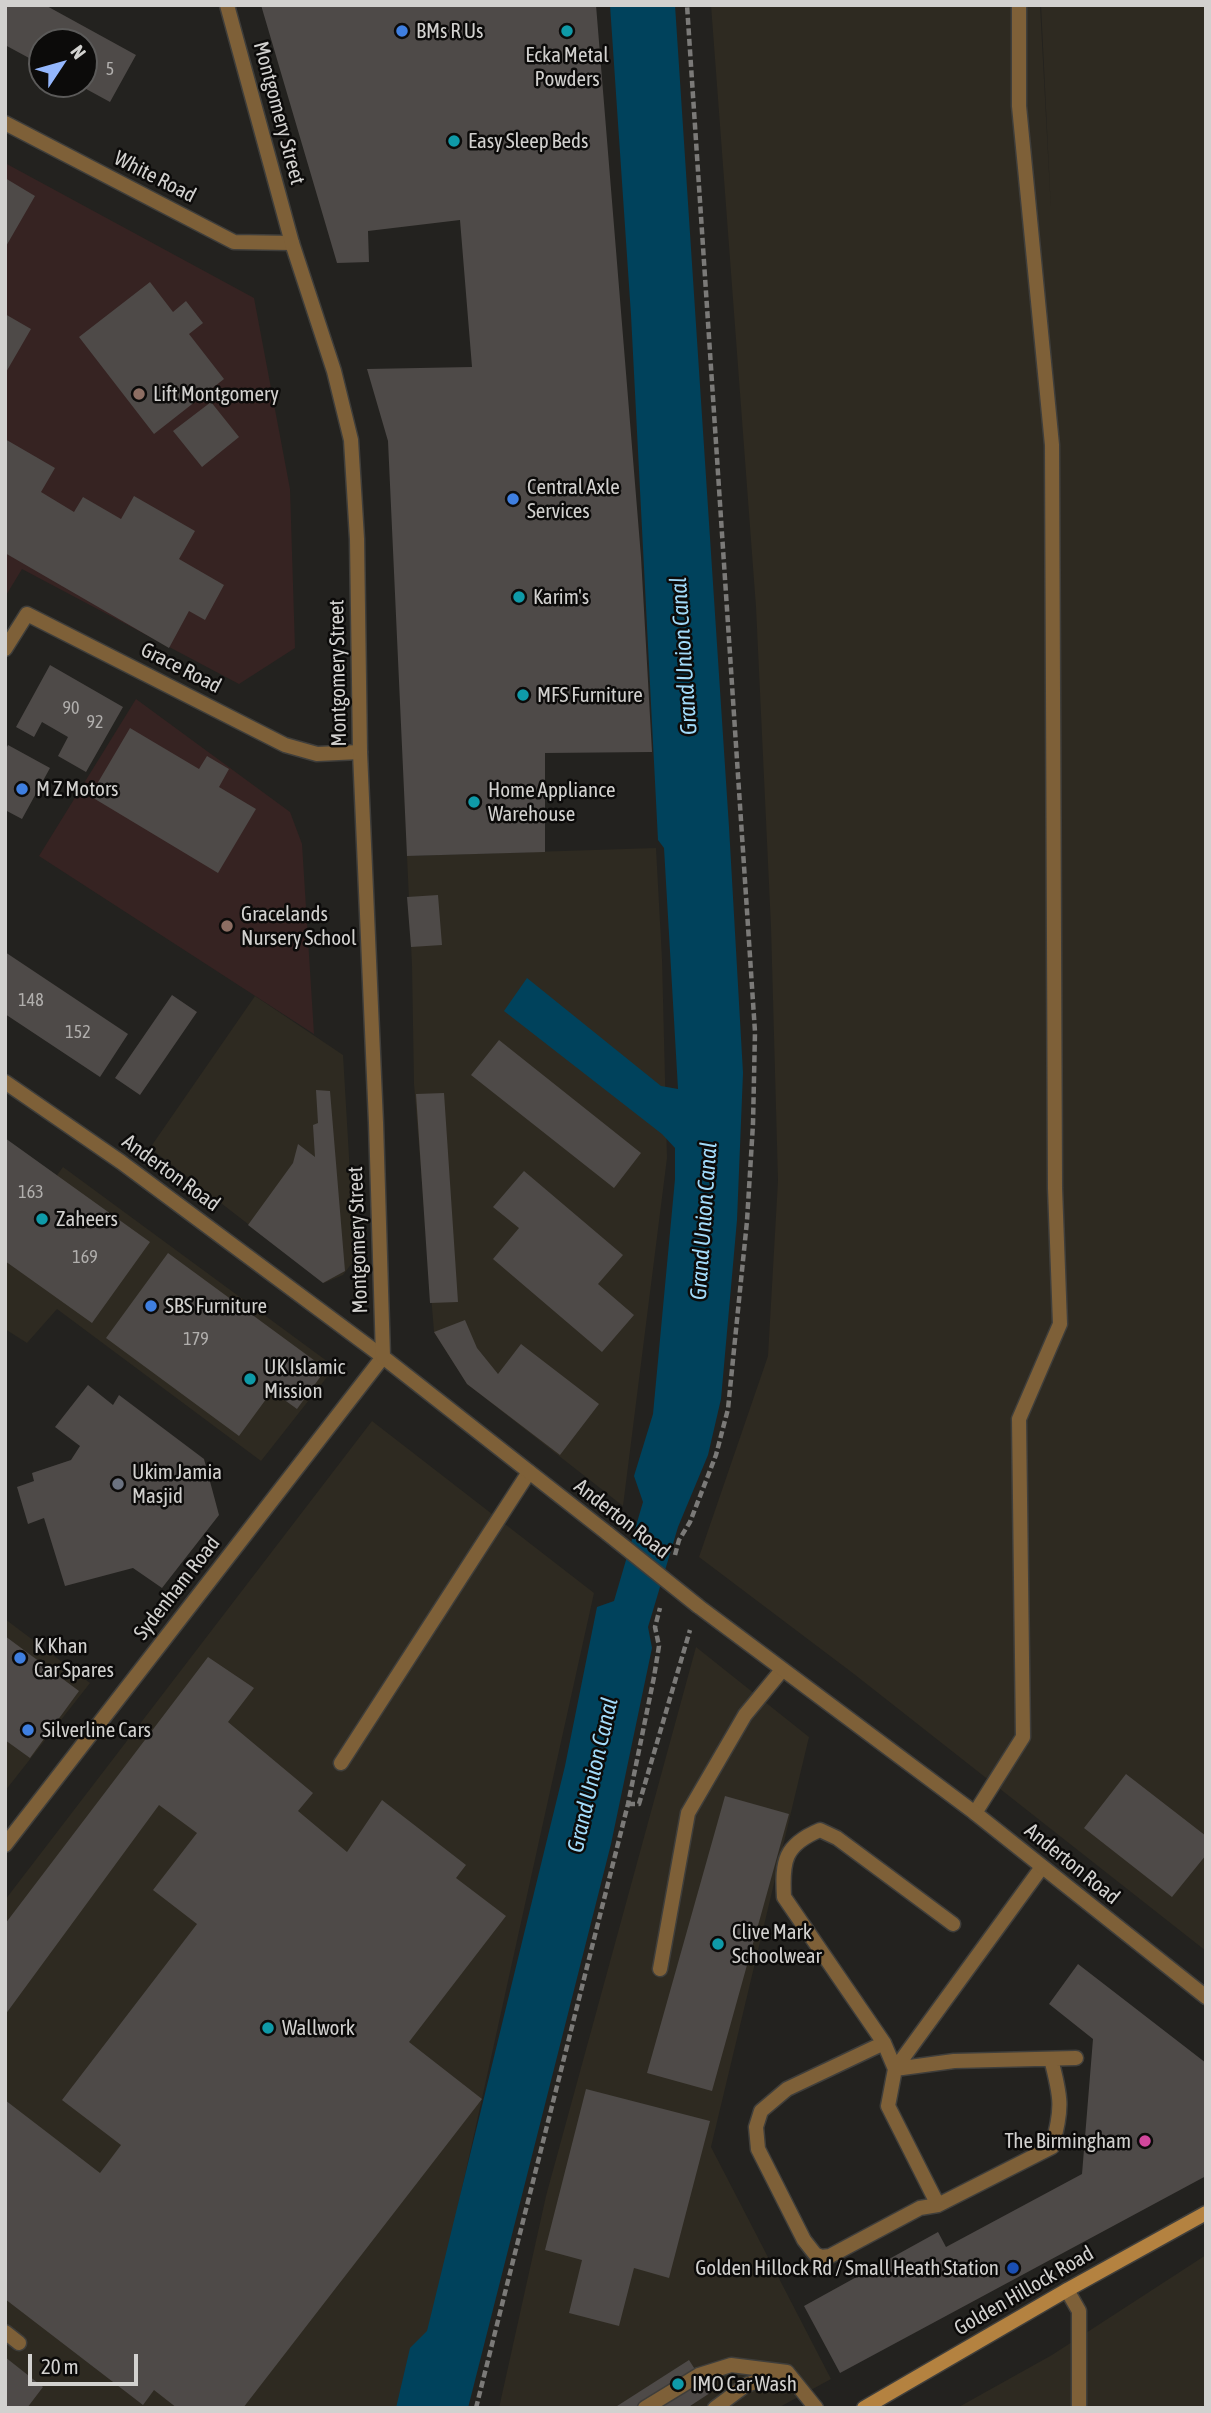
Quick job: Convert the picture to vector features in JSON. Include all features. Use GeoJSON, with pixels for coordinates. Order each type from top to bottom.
{"type":"FeatureCollection","features":[{"type":"Feature","properties":{"kind":"main road","name":"Golden Hillock Road"},"geometry":{"type":"LineString","coordinates":[[864,2408],[1206,2213]]}},
{"type":"Feature","properties":{"kind":"street","name":"Montgomery Street"},"geometry":{"type":"LineString","coordinates":[[227,5],[292,243],[334,371],[351,440],[357,538],[360,752],[383,1357]]}},
{"type":"Feature","properties":{"kind":"street"},"geometry":{"type":"LineString","coordinates":[[975,1814],[1023,1737],[1019,1419],[1060,1324],[1055,1174],[1052,445],[1019,106],[1019,5]]}},
{"type":"Feature","properties":{"kind":"street","name":"White Road"},"geometry":{"type":"LineString","coordinates":[[5,123],[234,242],[292,243]]}},
{"type":"Feature","properties":{"kind":"street","name":"Grace Road"},"geometry":{"type":"LineString","coordinates":[[5,649],[27,614],[285,745],[317,754],[360,752]]}},
{"type":"Feature","properties":{"kind":"street","name":"Anderton Road"},"geometry":{"type":"LineString","coordinates":[[5,1082],[132,1170],[383,1357],[698,1606],[975,1814],[1206,1997]]}},
{"type":"Feature","properties":{"kind":"street","name":"Sydenham Road"},"geometry":{"type":"LineString","coordinates":[[5,1845],[383,1357]]}},
{"type":"Feature","properties":{"kind":"street"},"geometry":{"type":"LineString","coordinates":[[341,1763],[529,1472]]}},
{"type":"Feature","properties":{"kind":"street"},"geometry":{"type":"LineString","coordinates":[[660,1969],[688,1813],[745,1715],[782,1670]]}},
{"type":"Feature","properties":{"kind":"street"},"geometry":{"type":"LineString","coordinates":[[895,2069],[884,2043],[784,1897],[782,1871],[789,1850],[804,1836],[820,1830],[837,1838],[953,1924]]}},
{"type":"Feature","properties":{"kind":"street"},"geometry":{"type":"LineString","coordinates":[[938,2205],[888,2106],[895,2069],[1042,1867]]}},
{"type":"Feature","properties":{"kind":"street"},"geometry":{"type":"LineString","coordinates":[[884,2043],[773,2098],[761,2111],[756,2127],[758,2149],[804,2240],[815,2254],[821,2257],[830,2256],[920,2208],[938,2205],[1052,2147],[1061,2117],[1059,2090],[1051,2059]]}},
{"type":"Feature","properties":{"kind":"street"},"geometry":{"type":"LineString","coordinates":[[895,2069],[954,2061],[1076,2058]]}},
{"type":"Feature","properties":{"kind":"street"},"geometry":{"type":"LineString","coordinates":[[1067,2290],[1079,2311],[1079,2408]]}},
{"type":"Feature","properties":{"kind":"street"},"geometry":{"type":"LineString","coordinates":[[5,2332],[19,2343]]}},
{"type":"Feature","properties":{"kind":"street"},"geometry":{"type":"LineString","coordinates":[[645,2408],[699,2375],[731,2365],[787,2372],[816,2408]]}},
{"type":"Feature","properties":{"kind":"street"},"geometry":{"type":"LineString","coordinates":[[715,2408],[746,2385],[787,2372]]}},
{"type":"Feature","properties":{"kind":"path"},"geometry":{"type":"LineString","coordinates":[[672,1565],[679,1540],[690,1522],[716,1455],[728,1409],[747,1221],[755,1032],[687,5]]}},
{"type":"Feature","properties":{"kind":"path"},"geometry":{"type":"LineString","coordinates":[[476,2408],[628,1804],[654,1677],[659,1646],[655,1627],[662,1602]]}},
{"type":"Feature","properties":{"kind":"path"},"geometry":{"type":"LineString","coordinates":[[628,1804],[639,1804],[698,1606]]}},
{"type":"Feature","properties":{"kind":"shaded area"},"geometry":{"type":"Polygon","coordinates":[[[711,5],[1040,5],[1051,211],[1041,5],[1206,5],[1206,1951],[854,1674],[699,1557],[768,1356],[778,1181],[771,927],[756,607],[711,5]]]}},
{"type":"Feature","properties":{"kind":"shaded area","name":"Lift Montgomery"},"geometry":{"type":"Polygon","coordinates":[[[5,163],[254,298],[290,489],[295,648],[239,684],[22,569],[5,597],[5,163]]]}},
{"type":"Feature","properties":{"kind":"shaded area","name":"Gracelands Nursery School"},"geometry":{"type":"Polygon","coordinates":[[[136,699],[290,812],[302,844],[314,1034],[39,856],[136,699]]]}},
{"type":"Feature","properties":{"kind":"shaded area"},"geometry":{"type":"Polygon","coordinates":[[[656,848],[667,1158],[623,1506],[467,1384],[434,1332],[414,1084],[407,856],[656,848]]]}},
{"type":"Feature","properties":{"kind":"shaded area"},"geometry":{"type":"Polygon","coordinates":[[[255,996],[343,1055],[355,1259],[343,1275],[324,1283],[150,1148],[255,996]]]}},
{"type":"Feature","properties":{"kind":"shaded area"},"geometry":{"type":"Polygon","coordinates":[[[63,1167],[335,1367],[261,1461],[57,1309],[27,1343],[5,1329],[5,1247],[63,1167]]]}},
{"type":"Feature","properties":{"kind":"shaded area"},"geometry":{"type":"Polygon","coordinates":[[[372,1421],[594,1593],[438,2297],[408,2408],[5,2408],[5,1900],[372,1421]]]}},
{"type":"Feature","properties":{"kind":"shaded area"},"geometry":{"type":"Polygon","coordinates":[[[5,1619],[90,1683],[5,1791],[5,1619]]]}},
{"type":"Feature","properties":{"kind":"shaded area"},"geometry":{"type":"Polygon","coordinates":[[[696,1647],[809,1737],[711,2147],[831,2379],[778,2408],[499,2408],[546,2196],[696,1647]]]}},
{"type":"Feature","properties":{"kind":"shaded area"},"geometry":{"type":"Polygon","coordinates":[[[1206,2255],[1206,2408],[957,2408],[1052,2355],[1206,2255]]]}},
{"type":"Feature","properties":{"kind":"water","name":"Grand Union Canal"},"geometry":{"type":"Polygon","coordinates":[[[610,5],[675,5],[743,1073],[737,1220],[721,1399],[708,1455],[678,1527],[648,1627],[652,1648],[611,1844],[468,2408],[396,2408],[410,2348],[427,2331],[565,1766],[597,1607],[614,1601],[643,1502],[634,1476],[653,1414],[675,1179],[675,1148],[662,1134],[504,1011],[527,978],[661,1086],[678,1089],[664,848],[658,840],[631,315],[610,5]]]}},
{"type":"Feature","properties":{"kind":"building"},"geometry":{"type":"Polygon","coordinates":[[[5,5],[45,5],[87,28],[28,28],[28,57],[5,45],[5,5]]]}},
{"type":"Feature","properties":{"kind":"building"},"geometry":{"type":"Polygon","coordinates":[[[261,5],[596,5],[641,557],[652,752],[545,753],[545,852],[407,856],[388,441],[367,369],[472,367],[460,220],[368,231],[369,262],[337,263],[261,5]]]}},
{"type":"Feature","properties":{"kind":"building"},"geometry":{"type":"Polygon","coordinates":[[[98,34],[136,55],[110,102],[98,95],[98,34]]]}},
{"type":"Feature","properties":{"kind":"building"},"geometry":{"type":"Polygon","coordinates":[[[5,178],[35,196],[5,248],[5,178]]]}},
{"type":"Feature","properties":{"kind":"building"},"geometry":{"type":"Polygon","coordinates":[[[150,282],[173,312],[186,301],[203,323],[189,334],[224,379],[154,434],[79,337],[150,282]]]}},
{"type":"Feature","properties":{"kind":"building"},"geometry":{"type":"Polygon","coordinates":[[[5,314],[31,329],[5,374],[5,314]]]}},
{"type":"Feature","properties":{"kind":"building"},"geometry":{"type":"Polygon","coordinates":[[[211,402],[239,437],[202,467],[173,431],[211,402]]]}},
{"type":"Feature","properties":{"kind":"building"},"geometry":{"type":"Polygon","coordinates":[[[5,439],[55,468],[41,492],[74,512],[83,497],[121,519],[134,496],[195,531],[179,559],[224,585],[205,620],[189,611],[169,648],[5,553],[5,439]]]}},
{"type":"Feature","properties":{"kind":"building"},"geometry":{"type":"Polygon","coordinates":[[[50,665],[123,707],[86,772],[58,756],[68,737],[42,722],[34,737],[16,727],[50,665]]]}},
{"type":"Feature","properties":{"kind":"building"},"geometry":{"type":"Polygon","coordinates":[[[130,728],[199,769],[207,756],[229,769],[219,787],[256,809],[218,873],[90,796],[130,728]]]}},
{"type":"Feature","properties":{"kind":"building","name":"M Z Motors"},"geometry":{"type":"Polygon","coordinates":[[[8,745],[50,768],[22,819],[5,810],[5,751],[8,745]]]}},
{"type":"Feature","properties":{"kind":"building"},"geometry":{"type":"Polygon","coordinates":[[[438,895],[442,945],[411,947],[407,897],[438,895]]]}},
{"type":"Feature","properties":{"kind":"building"},"geometry":{"type":"Polygon","coordinates":[[[5,952],[128,1034],[100,1077],[5,1014],[5,952]]]}},
{"type":"Feature","properties":{"kind":"building"},"geometry":{"type":"Polygon","coordinates":[[[172,995],[197,1012],[140,1095],[115,1078],[172,995]]]}},
{"type":"Feature","properties":{"kind":"building"},"geometry":{"type":"Polygon","coordinates":[[[499,1040],[641,1153],[614,1188],[471,1075],[499,1040]]]}},
{"type":"Feature","properties":{"kind":"building"},"geometry":{"type":"Polygon","coordinates":[[[316,1090],[330,1091],[345,1271],[323,1283],[248,1225],[293,1163],[298,1144],[315,1157],[313,1125],[318,1123],[316,1090]]]}},
{"type":"Feature","properties":{"kind":"building"},"geometry":{"type":"Polygon","coordinates":[[[444,1093],[458,1302],[430,1303],[416,1094],[444,1093]]]}},
{"type":"Feature","properties":{"kind":"building"},"geometry":{"type":"Polygon","coordinates":[[[5,1138],[150,1242],[92,1323],[5,1261],[5,1138]]]}},
{"type":"Feature","properties":{"kind":"building"},"geometry":{"type":"Polygon","coordinates":[[[524,1171],[623,1255],[598,1284],[634,1315],[602,1352],[493,1259],[519,1228],[493,1207],[524,1171]]]}},
{"type":"Feature","properties":{"kind":"building"},"geometry":{"type":"Polygon","coordinates":[[[168,1253],[326,1369],[297,1409],[272,1391],[239,1436],[106,1338],[168,1253]]]}},
{"type":"Feature","properties":{"kind":"building"},"geometry":{"type":"Polygon","coordinates":[[[465,1320],[477,1348],[498,1374],[521,1344],[599,1404],[560,1455],[467,1384],[434,1332],[465,1320]]]}},
{"type":"Feature","properties":{"kind":"building","name":"Ukim Jamia Masjid"},"geometry":{"type":"Polygon","coordinates":[[[88,1385],[113,1405],[119,1395],[204,1459],[219,1515],[162,1588],[133,1568],[65,1586],[44,1518],[28,1524],[17,1487],[34,1481],[32,1473],[71,1460],[80,1446],[55,1427],[88,1385]]]}},
{"type":"Feature","properties":{"kind":"building"},"geometry":{"type":"Polygon","coordinates":[[[5,1636],[79,1691],[30,1758],[5,1740],[5,1636]]]}},
{"type":"Feature","properties":{"kind":"building","name":"Wallwork"},"geometry":{"type":"Polygon","coordinates":[[[208,1657],[254,1688],[228,1722],[313,1793],[298,1811],[347,1852],[382,1800],[466,1865],[456,1878],[506,1916],[409,2042],[482,2099],[243,2408],[177,2408],[154,2390],[143,2405],[5,2299],[5,2100],[100,2173],[121,2145],[62,2100],[197,1924],[153,1890],[197,1833],[159,1805],[5,2015],[5,1924],[208,1657]]]}},
{"type":"Feature","properties":{"kind":"building"},"geometry":{"type":"Polygon","coordinates":[[[1126,1774],[1206,1836],[1206,1855],[1172,1897],[1084,1828],[1126,1774]]]}},
{"type":"Feature","properties":{"kind":"building","name":"Clive Mark Schoolwear"},"geometry":{"type":"Polygon","coordinates":[[[725,1796],[789,1814],[712,2091],[647,2073],[725,1796]]]}},
{"type":"Feature","properties":{"kind":"building","name":"The Birmingham"},"geometry":{"type":"Polygon","coordinates":[[[1078,1964],[1206,2063],[1206,2176],[840,2373],[804,2306],[938,2232],[946,2247],[1082,2174],[1093,2039],[1049,2004],[1078,1964]]]}},
{"type":"Feature","properties":{"kind":"building"},"geometry":{"type":"Polygon","coordinates":[[[586,2089],[710,2121],[669,2278],[634,2268],[619,2326],[569,2313],[582,2260],[545,2250],[586,2089]]]}},
{"type":"Feature","properties":{"kind":"building"},"geometry":{"type":"Polygon","coordinates":[[[5,2357],[43,2387],[27,2408],[5,2408],[5,2357]]]}},
{"type":"Feature","properties":{"kind":"building","name":"IMO Car Wash"},"geometry":{"type":"Polygon","coordinates":[[[689,2360],[710,2393],[687,2408],[614,2408],[689,2360]]]}},
{"type":"Feature","properties":{"kind":"place","name":"BMs R Us"},"geometry":{"type":"Point","coordinates":[402,31]}},
{"type":"Feature","properties":{"kind":"place","name":"Ecka Metal Powders"},"geometry":{"type":"Point","coordinates":[567,31]}},
{"type":"Feature","properties":{"kind":"place","name":"Easy Sleep Beds"},"geometry":{"type":"Point","coordinates":[454,141]}},
{"type":"Feature","properties":{"kind":"place","name":"Lift Montgomery"},"geometry":{"type":"Point","coordinates":[139,394]}},
{"type":"Feature","properties":{"kind":"place","name":"Central Axle Services"},"geometry":{"type":"Point","coordinates":[513,499]}},
{"type":"Feature","properties":{"kind":"place","name":"Karim's"},"geometry":{"type":"Point","coordinates":[519,597]}},
{"type":"Feature","properties":{"kind":"place","name":"MFS Furniture"},"geometry":{"type":"Point","coordinates":[523,695]}},
{"type":"Feature","properties":{"kind":"place","name":"M Z Motors"},"geometry":{"type":"Point","coordinates":[22,789]}},
{"type":"Feature","properties":{"kind":"place","name":"Home Appliance Warehouse"},"geometry":{"type":"Point","coordinates":[474,802]}},
{"type":"Feature","properties":{"kind":"place","name":"Gracelands Nursery School"},"geometry":{"type":"Point","coordinates":[227,926]}},
{"type":"Feature","properties":{"kind":"place","name":"Zaheers"},"geometry":{"type":"Point","coordinates":[42,1219]}},
{"type":"Feature","properties":{"kind":"place","name":"SBS Furniture"},"geometry":{"type":"Point","coordinates":[151,1306]}},
{"type":"Feature","properties":{"kind":"place","name":"UK Islamic Mission"},"geometry":{"type":"Point","coordinates":[250,1379]}},
{"type":"Feature","properties":{"kind":"place","name":"Ukim Jamia Masjid"},"geometry":{"type":"Point","coordinates":[118,1484]}},
{"type":"Feature","properties":{"kind":"place","name":"K Khan Car Spares"},"geometry":{"type":"Point","coordinates":[20,1658]}},
{"type":"Feature","properties":{"kind":"place","name":"Silverline Cars"},"geometry":{"type":"Point","coordinates":[28,1730]}},
{"type":"Feature","properties":{"kind":"place","name":"Clive Mark Schoolwear"},"geometry":{"type":"Point","coordinates":[718,1944]}},
{"type":"Feature","properties":{"kind":"place","name":"Wallwork"},"geometry":{"type":"Point","coordinates":[268,2028]}},
{"type":"Feature","properties":{"kind":"place","name":"The Birmingham"},"geometry":{"type":"Point","coordinates":[1145,2141]}},
{"type":"Feature","properties":{"kind":"place","name":"Golden Hillock Rd / Small Heath Station"},"geometry":{"type":"Point","coordinates":[1013,2268]}},
{"type":"Feature","properties":{"kind":"place","name":"IMO Car Wash"},"geometry":{"type":"Point","coordinates":[678,2384]}}]}
